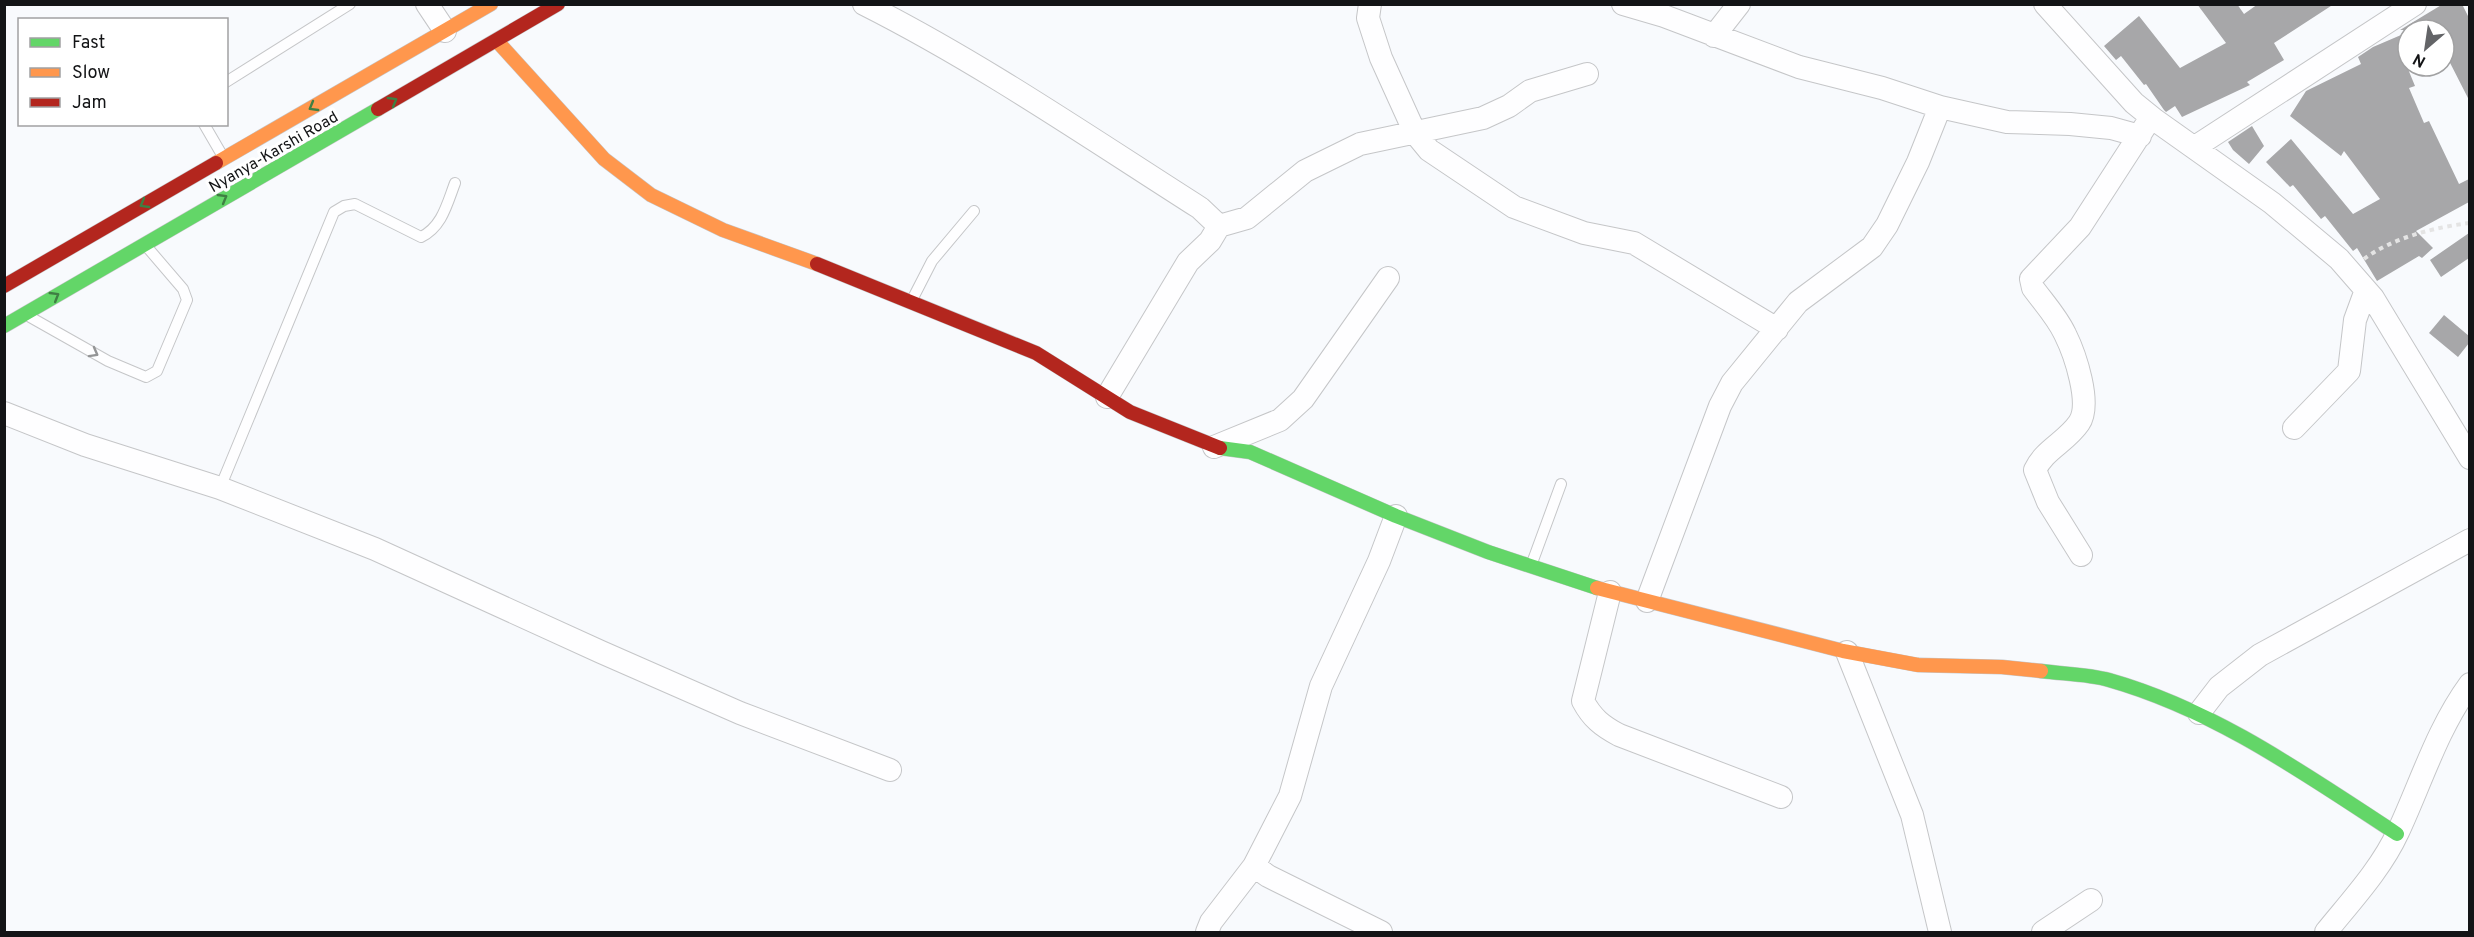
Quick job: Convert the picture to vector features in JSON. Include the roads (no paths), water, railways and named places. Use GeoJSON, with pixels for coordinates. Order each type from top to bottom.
{"type":"FeatureCollection","features":[{"type":"Feature","properties":{"kind":"street"},"geometry":{"type":"LineString","coordinates":[[427,4],[445,32]]}},
{"type":"Feature","properties":{"kind":"street","name":"Nyanya-Karshi Road"},"geometry":{"type":"LineString","coordinates":[[4,326],[144,244],[256,160],[445,32],[491,4]]}},
{"type":"Feature","properties":{"kind":"street","name":"Nyanya-Karshi Road"},"geometry":{"type":"LineString","coordinates":[[4,286],[224,158],[256,160],[497,41],[558,4]]}},
{"type":"Feature","properties":{"kind":"street"},"geometry":{"type":"LineString","coordinates":[[864,4],[920,33],[1036,104],[1200,208],[1219,226]]}},
{"type":"Feature","properties":{"kind":"street"},"geometry":{"type":"LineString","coordinates":[[1371,4],[1368,18],[1372,34],[1415,133],[1429,150],[1514,207],[1584,233],[1634,243],[1777,329]]}},
{"type":"Feature","properties":{"kind":"street"},"geometry":{"type":"LineString","coordinates":[[1623,4],[1664,16],[1799,67],[1882,88],[1940,107],[2007,122],[2111,128],[2145,126],[2195,147],[2272,203],[2349,270],[2366,290],[2469,458]]}},
{"type":"Feature","properties":{"kind":"street"},"geometry":{"type":"LineString","coordinates":[[1714,36],[1739,4]]}},
{"type":"Feature","properties":{"kind":"street"},"geometry":{"type":"LineString","coordinates":[[2045,4],[2134,103],[2145,126]]}},
{"type":"Feature","properties":{"kind":"street"},"geometry":{"type":"LineString","coordinates":[[2195,147],[2415,4]]}},
{"type":"Feature","properties":{"kind":"street"},"geometry":{"type":"LineString","coordinates":[[497,41],[604,159],[651,195],[723,230],[779,249],[1036,353],[1130,412],[1214,447],[1250,452],[1396,516],[1488,552],[1610,592],[1847,652],[1918,665],[2002,667],[2107,679],[2199,712],[2276,755],[2397,834]]}},
{"type":"Feature","properties":{"kind":"street"},"geometry":{"type":"LineString","coordinates":[[1107,397],[1188,262],[1210,241],[1219,226],[1247,218],[1305,171],[1360,144],[1483,118],[1509,106],[1530,91],[1587,74]]}},
{"type":"Feature","properties":{"kind":"street"},"geometry":{"type":"LineString","coordinates":[[1647,601],[1720,406],[1732,383],[1798,302],[1872,247],[1887,225],[1918,162],[1940,107]]}},
{"type":"Feature","properties":{"kind":"street"},"geometry":{"type":"LineString","coordinates":[[2081,555],[2048,502],[2035,470],[2040,459],[2069,436],[2080,421],[2085,409],[2077,364],[2066,334],[2032,288],[2031,279],[2080,227],[2145,126]]}},
{"type":"Feature","properties":{"kind":"street"},"geometry":{"type":"LineString","coordinates":[[1214,447],[1280,420],[1303,399],[1388,278]]}},
{"type":"Feature","properties":{"kind":"street"},"geometry":{"type":"LineString","coordinates":[[2294,428],[2349,371],[2355,320],[2366,290]]}},
{"type":"Feature","properties":{"kind":"street"},"geometry":{"type":"LineString","coordinates":[[4,413],[85,446],[220,488],[375,549],[740,713],[890,770]]}},
{"type":"Feature","properties":{"kind":"street"},"geometry":{"type":"LineString","coordinates":[[1207,933],[1211,922],[1254,866],[1290,796],[1321,686],[1379,561],[1396,516]]}},
{"type":"Feature","properties":{"kind":"street"},"geometry":{"type":"LineString","coordinates":[[2199,712],[2219,687],[2260,655],[2469,540]]}},
{"type":"Feature","properties":{"kind":"street"},"geometry":{"type":"LineString","coordinates":[[1610,592],[1583,701],[1590,715],[1604,727],[1620,735],[1781,797]]}},
{"type":"Feature","properties":{"kind":"street"},"geometry":{"type":"LineString","coordinates":[[1847,652],[1912,815],[1940,933]]}},
{"type":"Feature","properties":{"kind":"street"},"geometry":{"type":"LineString","coordinates":[[2326,933],[2381,861],[2397,834],[2443,730],[2469,684]]}},
{"type":"Feature","properties":{"kind":"street"},"geometry":{"type":"LineString","coordinates":[[1254,866],[1269,876],[1382,933]]}},
{"type":"Feature","properties":{"kind":"street"},"geometry":{"type":"LineString","coordinates":[[2043,933],[2091,900]]}},
{"type":"Feature","properties":{"kind":"lane"},"geometry":{"type":"LineString","coordinates":[[228,81],[350,4]]}},
{"type":"Feature","properties":{"kind":"lane"},"geometry":{"type":"LineString","coordinates":[[205,126],[224,158]]}},
{"type":"Feature","properties":{"kind":"lane"},"geometry":{"type":"LineString","coordinates":[[220,488],[334,212],[344,206],[355,204],[421,237],[433,231],[445,211],[455,183]]}},
{"type":"Feature","properties":{"kind":"lane"},"geometry":{"type":"LineString","coordinates":[[911,303],[932,261],[974,211]]}},
{"type":"Feature","properties":{"kind":"lane"},"geometry":{"type":"LineString","coordinates":[[24,314],[108,361],[146,377],[157,371],[187,300],[183,289],[144,244]]}},
{"type":"Feature","properties":{"kind":"lane"},"geometry":{"type":"LineString","coordinates":[[1531,566],[1561,484]]}}]}
